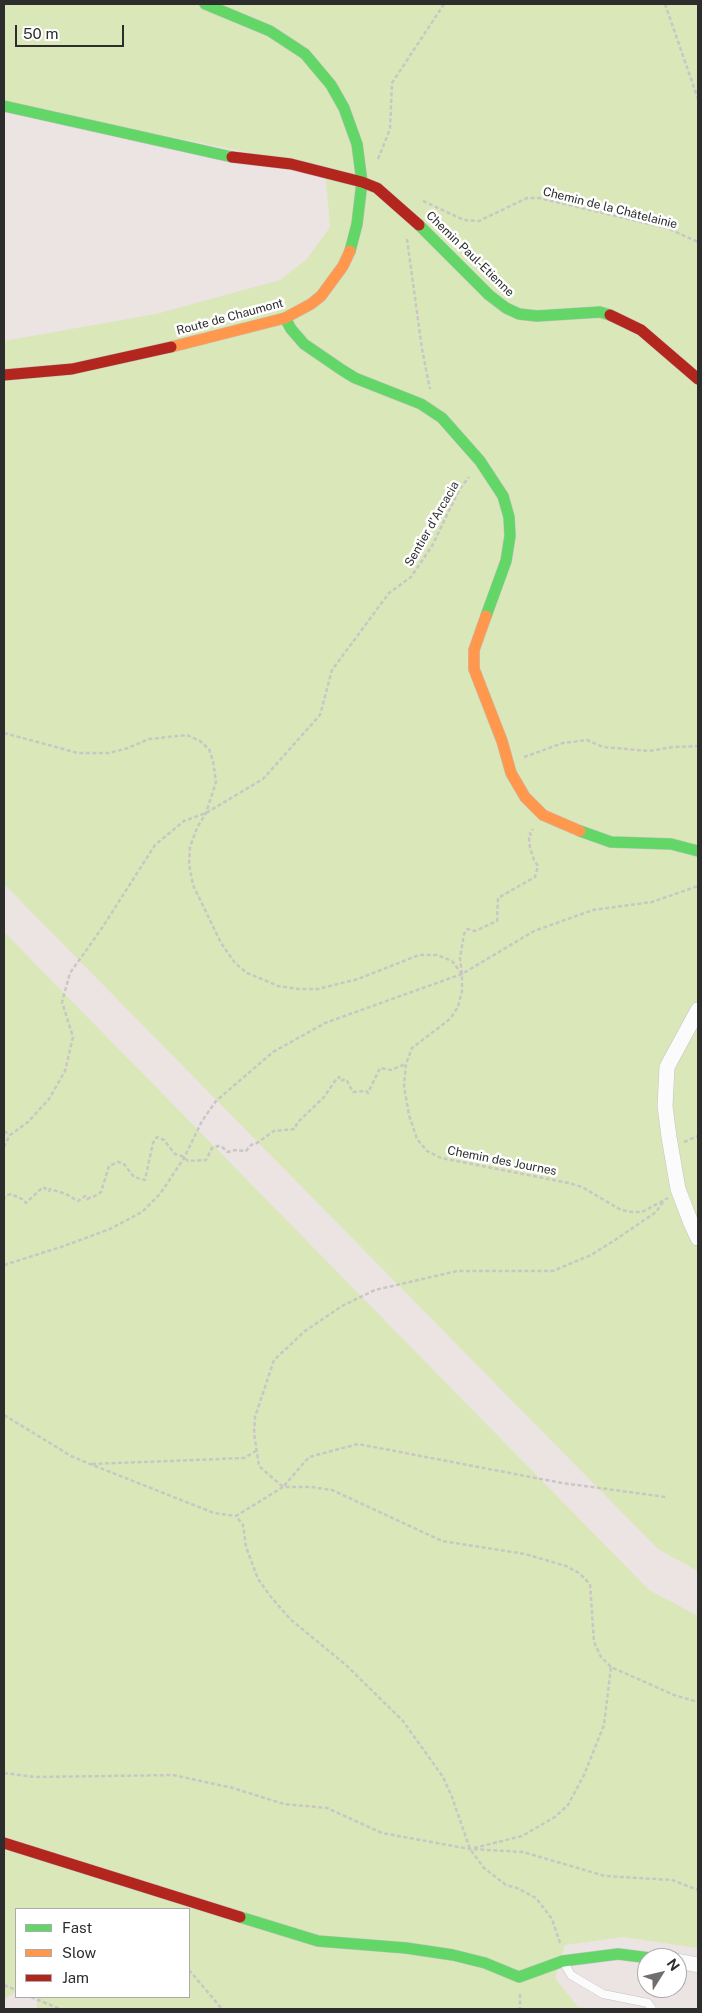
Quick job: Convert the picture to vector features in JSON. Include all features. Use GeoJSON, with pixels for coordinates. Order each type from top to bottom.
{"type":"FeatureCollection","features":[{"type":"Feature","properties":{"kind":"street","name":"Route de Chaumont"},"geometry":{"type":"LineString","coordinates":[[4,375],[72,368],[198,341],[285,318],[311,304],[321,296],[343,266],[357,224],[362,182],[360,160],[351,123],[344,108],[318,67],[305,54],[270,31],[206,4]]}},
{"type":"Feature","properties":{"kind":"street","name":"Chemin Paul-Etienne"},"geometry":{"type":"LineString","coordinates":[[4,106],[222,156],[291,164],[362,182],[377,188],[410,215],[489,295],[506,308],[519,314],[537,316],[600,312],[618,318],[641,330],[698,379]]}},
{"type":"Feature","properties":{"kind":"street"},"geometry":{"type":"LineString","coordinates":[[285,318],[290,329],[304,344],[342,370],[355,378],[421,404],[442,418],[480,461],[503,496],[509,516],[510,536],[506,561],[474,650],[474,669],[502,741],[511,773],[525,798],[540,812],[566,826],[611,842],[671,844],[698,851]]}},
{"type":"Feature","properties":{"kind":"street"},"geometry":{"type":"LineString","coordinates":[[698,1010],[667,1067],[666,1106],[678,1189],[698,1238]]}},
{"type":"Feature","properties":{"kind":"street"},"geometry":{"type":"LineString","coordinates":[[4,1843],[318,1941],[406,1948],[453,1955],[485,1963],[519,1977],[563,1961],[618,1954],[637,1956]]}},
{"type":"Feature","properties":{"kind":"lane"},"geometry":{"type":"LineString","coordinates":[[563,1961],[571,1975],[603,1994],[648,2003],[652,2009]]}},
{"type":"Feature","properties":{"kind":"path"},"geometry":{"type":"LineString","coordinates":[[376,163],[390,128],[392,83],[444,4]]}},
{"type":"Feature","properties":{"kind":"path"},"geometry":{"type":"LineString","coordinates":[[665,4],[698,100]]}},
{"type":"Feature","properties":{"kind":"path","name":"Chemin de la Châtelainie"},"geometry":{"type":"LineString","coordinates":[[422,201],[464,220],[479,221],[527,198],[539,198],[667,228],[698,242]]}},
{"type":"Feature","properties":{"kind":"path"},"geometry":{"type":"LineString","coordinates":[[405,231],[422,349],[431,392]]}},
{"type":"Feature","properties":{"kind":"path","name":"Sentier d'Arcacia"},"geometry":{"type":"LineString","coordinates":[[10,1135],[28,1122],[49,1099],[65,1071],[73,1037],[62,1002],[70,973],[102,928],[155,845],[184,821],[206,813],[263,779],[320,715],[332,670],[389,593],[411,577],[432,546],[459,490],[480,461]]}},
{"type":"Feature","properties":{"kind":"path"},"geometry":{"type":"LineString","coordinates":[[4,734],[78,753],[109,753],[128,748],[149,739],[187,736],[200,741],[209,748],[214,761],[216,782],[206,813],[197,828],[190,847],[189,864],[193,885],[221,943],[235,963],[247,973],[278,986],[318,989],[358,979],[418,955],[437,955],[452,961],[462,974]]}},
{"type":"Feature","properties":{"kind":"path"},"geometry":{"type":"LineString","coordinates":[[508,764],[563,743],[587,740],[603,747],[649,751],[673,747],[698,746]]}},
{"type":"Feature","properties":{"kind":"path","name":"Chemin des Journes"},"geometry":{"type":"LineString","coordinates":[[540,812],[536,826],[530,833],[531,836],[529,838],[530,848],[538,866],[535,878],[498,898],[497,921],[475,931],[467,929],[464,934],[460,958],[462,991],[458,1007],[450,1019],[412,1048],[406,1064],[404,1086],[409,1115],[417,1139],[427,1151],[441,1158],[569,1183],[582,1187],[620,1210],[642,1212],[664,1201],[678,1189]]}},
{"type":"Feature","properties":{"kind":"path"},"geometry":{"type":"LineString","coordinates":[[4,1265],[61,1248],[142,1212],[160,1194],[184,1158],[202,1121],[216,1101],[273,1052],[325,1024],[462,974],[534,932],[592,910],[652,902],[698,886]]}},
{"type":"Feature","properties":{"kind":"path"},"geometry":{"type":"LineString","coordinates":[[4,1200],[5,1196],[11,1194],[24,1200],[26,1203],[43,1187],[49,1191],[66,1194],[78,1201],[85,1196],[87,1198],[97,1196],[102,1192],[109,1166],[118,1162],[123,1163],[134,1177],[145,1180],[153,1143],[157,1137],[164,1140],[175,1154],[188,1161],[206,1160],[212,1148],[218,1146],[228,1152],[234,1150],[246,1151],[251,1144],[258,1143],[274,1132],[295,1128],[297,1123],[324,1097],[337,1078],[339,1077],[341,1081],[345,1079],[353,1092],[366,1091],[368,1093],[380,1068],[391,1070],[406,1064]]}},
{"type":"Feature","properties":{"kind":"path"},"geometry":{"type":"LineString","coordinates":[[4,1132],[10,1135],[4,1147]]}},
{"type":"Feature","properties":{"kind":"path"},"geometry":{"type":"LineString","coordinates":[[664,1201],[656,1212],[615,1240],[591,1255],[553,1272],[457,1271],[375,1290],[342,1306],[305,1331],[274,1360],[255,1417],[256,1451],[259,1466],[284,1487],[312,1487],[332,1490],[442,1541],[525,1554],[566,1566],[579,1573],[590,1584],[594,1642],[601,1657],[611,1667],[674,1695],[698,1702]]}},
{"type":"Feature","properties":{"kind":"path"},"geometry":{"type":"LineString","coordinates":[[4,1415],[71,1456],[214,1512],[236,1516],[284,1487],[309,1458],[358,1444],[562,1483],[666,1497]]}},
{"type":"Feature","properties":{"kind":"path"},"geometry":{"type":"LineString","coordinates":[[90,1464],[244,1458],[256,1451]]}},
{"type":"Feature","properties":{"kind":"path"},"geometry":{"type":"LineString","coordinates":[[236,1516],[243,1525],[246,1546],[258,1579],[271,1597],[290,1619],[346,1665],[403,1720],[443,1777],[470,1849],[484,1868],[506,1885],[517,1888],[536,1898],[552,1919],[558,1935],[563,1961]]}},
{"type":"Feature","properties":{"kind":"path"},"geometry":{"type":"LineString","coordinates":[[470,1849],[522,1836],[555,1817],[568,1805],[584,1775],[604,1724],[611,1667]]}},
{"type":"Feature","properties":{"kind":"path"},"geometry":{"type":"LineString","coordinates":[[4,1773],[35,1777],[172,1775],[232,1788],[284,1804],[327,1808],[382,1833],[470,1849],[523,1852],[605,1876],[672,1880],[698,1890]]}},
{"type":"Feature","properties":{"kind":"path"},"geometry":{"type":"LineString","coordinates":[[190,1971],[222,2009]]}},
{"type":"Feature","properties":{"kind":"path"},"geometry":{"type":"LineString","coordinates":[[33,1998],[60,2009]]}},
{"type":"Feature","properties":{"kind":"green space"},"geometry":{"type":"Polygon","coordinates":[[[4,4],[698,4],[698,1571],[658,1549],[4,884],[4,341],[156,314],[280,280],[307,259],[330,227],[325,168],[4,103],[4,4]]]}},
{"type":"Feature","properties":{"kind":"green space"},"geometry":{"type":"Polygon","coordinates":[[[4,932],[649,1590],[698,1616],[698,1948],[623,1937],[565,1945],[555,1978],[578,2007],[594,2009],[37,2009],[37,1998],[190,1998],[190,1908],[15,1908],[15,1993],[4,1999],[4,932]]]}},
{"type":"Feature","properties":{"kind":"traffic: fast"},"geometry":{"type":"LineString","coordinates":[[205,4],[270,31],[305,54],[331,85],[344,108],[357,144],[362,182],[357,224],[350,251]]}},
{"type":"Feature","properties":{"kind":"traffic: fast"},"geometry":{"type":"LineString","coordinates":[[4,106],[232,157]]}},
{"type":"Feature","properties":{"kind":"traffic: fast"},"geometry":{"type":"LineString","coordinates":[[419,225],[489,295],[506,308],[519,314],[537,316],[600,312],[610,315]]}},
{"type":"Feature","properties":{"kind":"traffic: fast"},"geometry":{"type":"LineString","coordinates":[[285,318],[291,329],[304,344],[342,370],[355,378],[421,404],[442,418],[480,461],[503,496],[509,517],[510,536],[506,561],[486,616]]}},
{"type":"Feature","properties":{"kind":"traffic: fast"},"geometry":{"type":"LineString","coordinates":[[580,831],[611,842],[671,844],[698,851]]}},
{"type":"Feature","properties":{"kind":"traffic: fast"},"geometry":{"type":"LineString","coordinates":[[240,1917],[318,1941],[406,1948],[453,1955],[485,1963],[519,1977],[563,1961],[618,1954],[637,1956]]}},
{"type":"Feature","properties":{"kind":"traffic: slow"},"geometry":{"type":"LineString","coordinates":[[171,347],[285,318],[311,304],[321,296],[343,266],[350,251]]}},
{"type":"Feature","properties":{"kind":"traffic: slow"},"geometry":{"type":"LineString","coordinates":[[486,616],[474,650],[474,669],[502,741],[511,773],[525,797],[543,815],[580,831]]}},
{"type":"Feature","properties":{"kind":"traffic: jam"},"geometry":{"type":"LineString","coordinates":[[232,157],[291,164],[362,182],[377,188],[419,225]]}},
{"type":"Feature","properties":{"kind":"traffic: jam"},"geometry":{"type":"LineString","coordinates":[[610,315],[641,330],[698,379]]}},
{"type":"Feature","properties":{"kind":"traffic: jam"},"geometry":{"type":"LineString","coordinates":[[4,375],[72,369],[171,347]]}},
{"type":"Feature","properties":{"kind":"traffic: jam"},"geometry":{"type":"LineString","coordinates":[[4,1843],[240,1917]]}}]}
